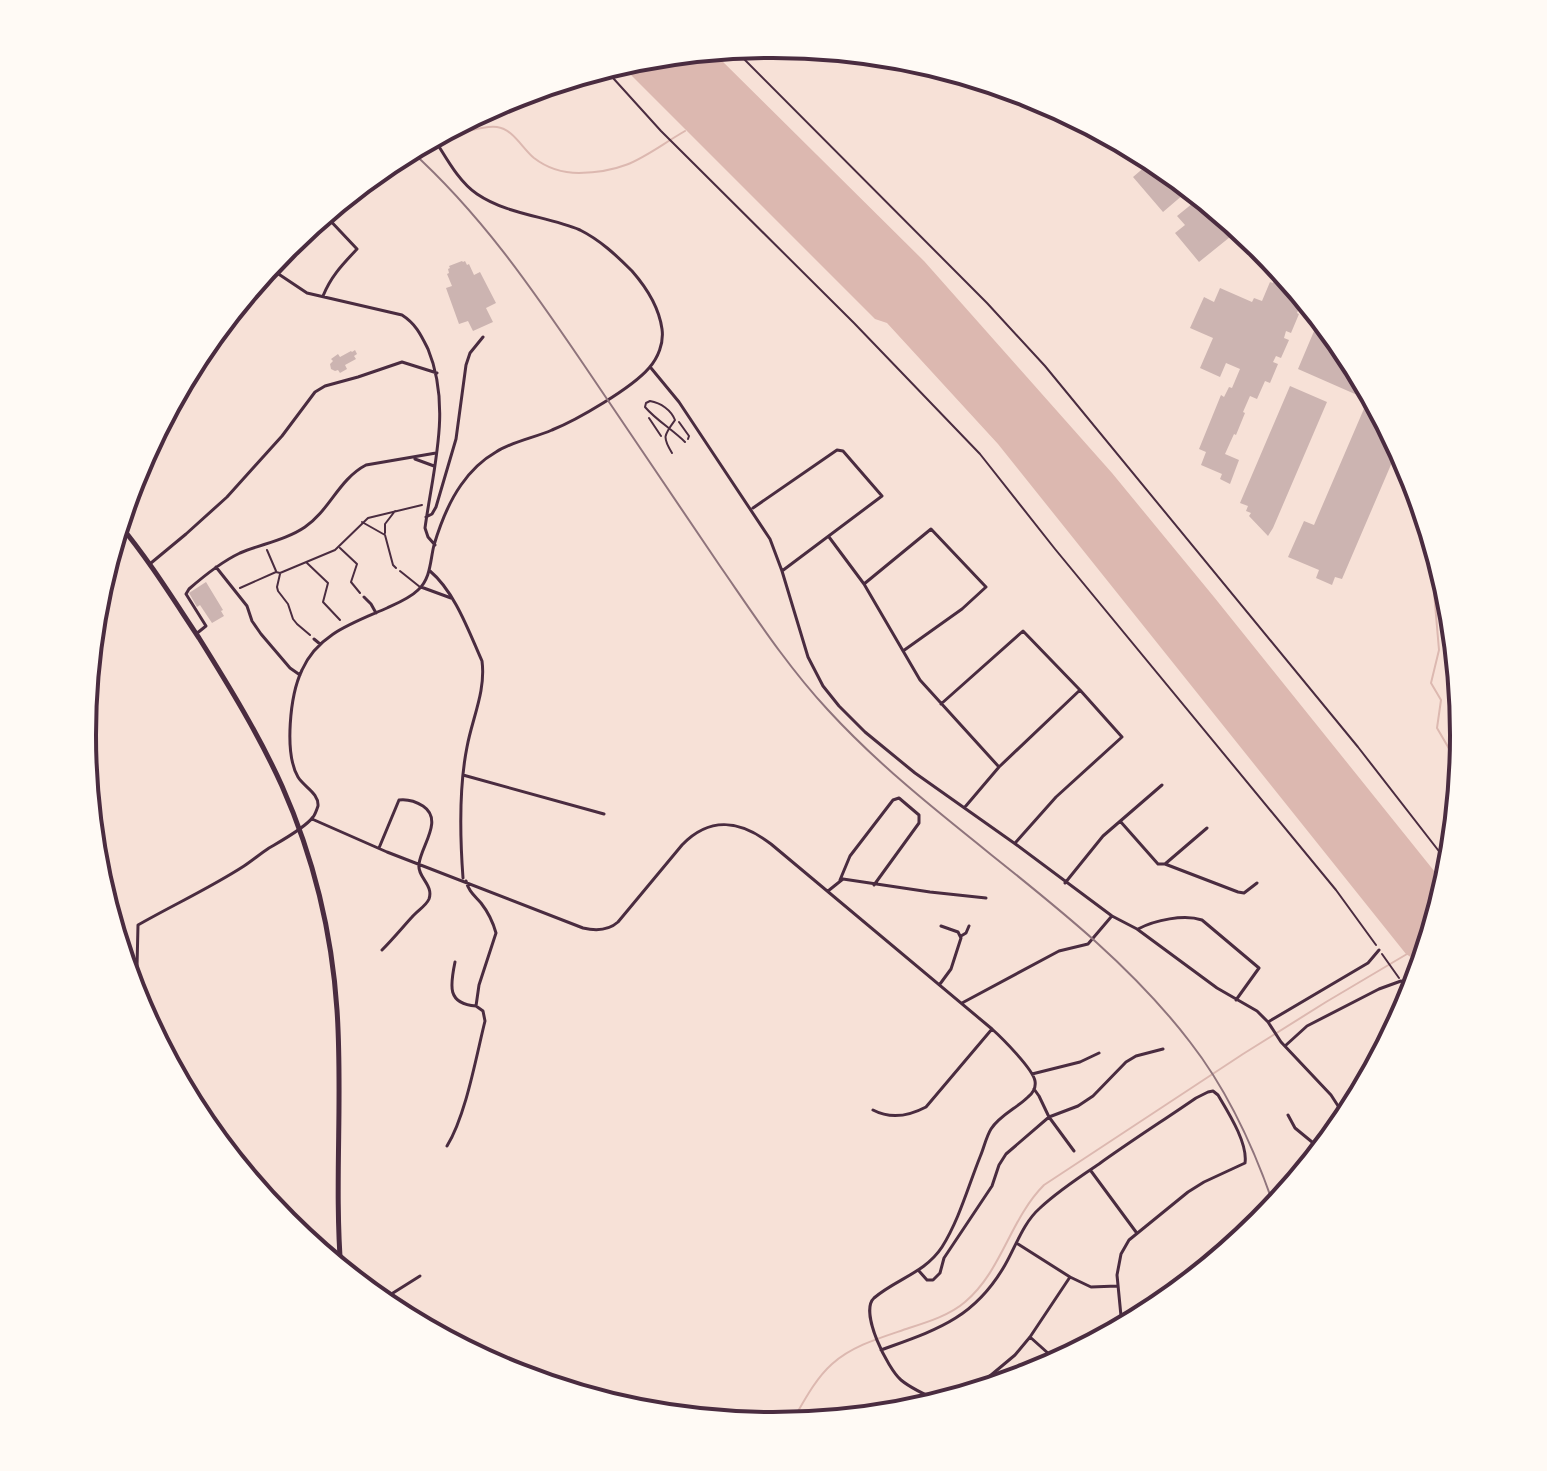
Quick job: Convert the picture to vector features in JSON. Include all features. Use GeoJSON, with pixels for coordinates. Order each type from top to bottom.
{"type":"FeatureCollection","features":[{"type":"Feature","properties":{"kind":"main road"},"geometry":{"type":"LineString","coordinates":[[127,534],[151,563],[225,680],[266,752],[299,829],[325,921],[337,1006],[341,1256]]}},
{"type":"Feature","properties":{"kind":"street"},"geometry":{"type":"LineString","coordinates":[[137,966],[138,925],[239,869],[312,819],[318,803],[298,776],[291,743],[293,707],[300,675],[320,644],[343,627],[398,603],[421,587],[430,571],[435,545],[452,498],[487,458],[510,444],[552,430],[583,415],[641,376],[656,359],[663,335],[660,321],[649,293],[618,256],[600,241],[579,230],[516,212],[484,199],[465,183],[439,147]]}},
{"type":"Feature","properties":{"kind":"street"},"geometry":{"type":"LineString","coordinates":[[323,296],[336,271],[357,249],[332,222]]}},
{"type":"Feature","properties":{"kind":"street"},"geometry":{"type":"LineString","coordinates":[[278,274],[307,293],[402,315],[418,329],[437,373],[440,421],[425,528],[435,545]]}},
{"type":"Feature","properties":{"kind":"street"},"geometry":{"type":"LineString","coordinates":[[426,517],[436,507],[453,455],[466,365],[470,353],[483,337]]}},
{"type":"Feature","properties":{"kind":"street"},"geometry":{"type":"LineString","coordinates":[[151,563],[227,497],[282,436],[315,392],[325,386],[402,362],[437,373]]}},
{"type":"Feature","properties":{"kind":"street"},"geometry":{"type":"LineString","coordinates":[[650,367],[679,402],[770,539],[808,657],[823,686],[865,732],[915,773],[1065,883],[1112,916],[1137,929],[1236,1000],[1257,1011],[1339,1108]]}},
{"type":"Feature","properties":{"kind":"street"},"geometry":{"type":"LineString","coordinates":[[752,509],[837,450],[843,451],[882,496],[782,571]]}},
{"type":"Feature","properties":{"kind":"street"},"geometry":{"type":"LineString","coordinates":[[196,634],[206,626],[186,594],[216,567],[242,552],[265,545],[313,522],[355,470],[366,465],[436,453]]}},
{"type":"Feature","properties":{"kind":"street"},"geometry":{"type":"LineString","coordinates":[[412,458],[434,467]]}},
{"type":"Feature","properties":{"kind":"street"},"geometry":{"type":"LineString","coordinates":[[864,584],[931,529],[986,587],[962,609],[902,651]]}},
{"type":"Feature","properties":{"kind":"street"},"geometry":{"type":"LineString","coordinates":[[829,537],[864,584],[920,680],[999,767]]}},
{"type":"Feature","properties":{"kind":"street"},"geometry":{"type":"LineString","coordinates":[[265,545],[267,550]]}},
{"type":"Feature","properties":{"kind":"street"},"geometry":{"type":"LineString","coordinates":[[216,567],[247,606],[261,634],[290,668],[300,675]]}},
{"type":"Feature","properties":{"kind":"street"},"geometry":{"type":"LineString","coordinates":[[430,571],[459,610],[483,668],[481,692],[467,745],[463,775],[461,859],[471,894],[489,916],[496,933],[479,985],[476,1006]]}},
{"type":"Feature","properties":{"kind":"street"},"geometry":{"type":"LineString","coordinates":[[421,587],[451,598]]}},
{"type":"Feature","properties":{"kind":"street"},"geometry":{"type":"LineString","coordinates":[[364,597],[376,613]]}},
{"type":"Feature","properties":{"kind":"street"},"geometry":{"type":"LineString","coordinates":[[340,620],[343,627]]}},
{"type":"Feature","properties":{"kind":"street"},"geometry":{"type":"LineString","coordinates":[[941,704],[1023,631],[1122,737],[1056,797],[1014,843]]}},
{"type":"Feature","properties":{"kind":"street"},"geometry":{"type":"LineString","coordinates":[[314,639],[320,644]]}},
{"type":"Feature","properties":{"kind":"street"},"geometry":{"type":"LineString","coordinates":[[964,808],[999,767],[1080,690]]}},
{"type":"Feature","properties":{"kind":"street"},"geometry":{"type":"LineString","coordinates":[[463,775],[604,814]]}},
{"type":"Feature","properties":{"kind":"street"},"geometry":{"type":"LineString","coordinates":[[1065,883],[1103,836],[1162,785]]}},
{"type":"Feature","properties":{"kind":"street"},"geometry":{"type":"LineString","coordinates":[[828,891],[840,880],[850,856],[893,800],[899,798],[919,815],[919,823],[874,885]]}},
{"type":"Feature","properties":{"kind":"street"},"geometry":{"type":"LineString","coordinates":[[379,848],[396,804],[402,799],[424,807],[431,818],[419,873],[429,889],[428,901],[382,950]]}},
{"type":"Feature","properties":{"kind":"street"},"geometry":{"type":"LineString","coordinates":[[312,819],[583,928],[600,930],[618,922],[693,835],[709,827],[727,824],[742,826],[756,833],[828,891],[1004,1039],[1032,1074],[1034,1089],[1029,1097],[992,1128],[944,1243],[935,1257],[919,1271],[872,1300],[869,1307],[873,1327],[890,1368],[902,1381],[928,1395]]}},
{"type":"Feature","properties":{"kind":"street"},"geometry":{"type":"LineString","coordinates":[[1120,821],[1158,864],[1238,892],[1244,893],[1257,883]]}},
{"type":"Feature","properties":{"kind":"street"},"geometry":{"type":"LineString","coordinates":[[1165,864],[1207,828]]}},
{"type":"Feature","properties":{"kind":"street"},"geometry":{"type":"LineString","coordinates":[[840,880],[986,898]]}},
{"type":"Feature","properties":{"kind":"street"},"geometry":{"type":"LineString","coordinates":[[962,1003],[1059,951],[1088,944],[1112,916]]}},
{"type":"Feature","properties":{"kind":"street"},"geometry":{"type":"LineString","coordinates":[[1137,929],[1190,917],[1202,920],[1259,968],[1236,1000]]}},
{"type":"Feature","properties":{"kind":"street"},"geometry":{"type":"LineString","coordinates":[[941,926],[961,936]]}},
{"type":"Feature","properties":{"kind":"street"},"geometry":{"type":"LineString","coordinates":[[940,984],[951,969],[961,936],[969,926]]}},
{"type":"Feature","properties":{"kind":"street"},"geometry":{"type":"LineString","coordinates":[[1269,1024],[1368,963],[1379,950]]}},
{"type":"Feature","properties":{"kind":"street"},"geometry":{"type":"LineString","coordinates":[[447,1146],[461,1111],[485,1021],[483,1011],[476,1006],[457,1001],[451,983],[455,962]]}},
{"type":"Feature","properties":{"kind":"street"},"geometry":{"type":"LineString","coordinates":[[1283,1044],[1307,1026],[1401,981]]}},
{"type":"Feature","properties":{"kind":"street"},"geometry":{"type":"LineString","coordinates":[[873,1110],[884,1116],[894,1116],[914,1113],[926,1107],[992,1029]]}},
{"type":"Feature","properties":{"kind":"street"},"geometry":{"type":"LineString","coordinates":[[919,1271],[927,1280],[940,1273],[944,1258],[992,1186],[1006,1154],[1049,1117],[1086,1101],[1126,1062],[1163,1049]]}},
{"type":"Feature","properties":{"kind":"street"},"geometry":{"type":"LineString","coordinates":[[1032,1074],[1080,1062],[1099,1053]]}},
{"type":"Feature","properties":{"kind":"street"},"geometry":{"type":"LineString","coordinates":[[1034,1089],[1049,1117],[1074,1151]]}},
{"type":"Feature","properties":{"kind":"street"},"geometry":{"type":"LineString","coordinates":[[881,1349],[937,1330],[970,1308],[996,1281],[1018,1244],[1024,1227],[1036,1211],[1058,1191],[1196,1098],[1213,1091],[1218,1095],[1245,1148],[1245,1163],[1204,1182],[1129,1240],[1119,1262],[1117,1286],[1121,1316]]}},
{"type":"Feature","properties":{"kind":"street"},"geometry":{"type":"LineString","coordinates":[[1288,1115],[1295,1128],[1314,1144]]}},
{"type":"Feature","properties":{"kind":"street"},"geometry":{"type":"LineString","coordinates":[[1090,1170],[1136,1232]]}},
{"type":"Feature","properties":{"kind":"street"},"geometry":{"type":"LineString","coordinates":[[1018,1244],[1091,1287],[1117,1286]]}},
{"type":"Feature","properties":{"kind":"street"},"geometry":{"type":"LineString","coordinates":[[391,1294],[420,1276]]}},
{"type":"Feature","properties":{"kind":"street"},"geometry":{"type":"LineString","coordinates":[[988,1378],[1030,1337],[1070,1277]]}},
{"type":"Feature","properties":{"kind":"street"},"geometry":{"type":"LineString","coordinates":[[1030,1337],[1049,1354]]}},
{"type":"Feature","properties":{"kind":"lane"},"geometry":{"type":"LineString","coordinates":[[672,453],[665,434],[670,428],[675,420],[656,402],[646,403],[648,412],[670,428],[685,442]]}},
{"type":"Feature","properties":{"kind":"lane"},"geometry":{"type":"LineString","coordinates":[[400,571],[421,587]]}},
{"type":"Feature","properties":{"kind":"path"},"geometry":{"type":"LineString","coordinates":[[744,59],[987,303],[1045,366],[1348,735],[1440,853]]}},
{"type":"Feature","properties":{"kind":"path"},"geometry":{"type":"LineString","coordinates":[[613,78],[661,131],[980,454],[1336,890],[1392,968]]}},
{"type":"Feature","properties":{"kind":"path"},"geometry":{"type":"LineString","coordinates":[[235,590],[340,547],[368,518],[423,505]]}},
{"type":"Feature","properties":{"kind":"path"},"geometry":{"type":"LineString","coordinates":[[395,511],[385,524],[385,535],[393,565],[400,571]]}},
{"type":"Feature","properties":{"kind":"path"},"geometry":{"type":"LineString","coordinates":[[362,522],[385,535]]}},
{"type":"Feature","properties":{"kind":"path"},"geometry":{"type":"LineString","coordinates":[[340,547],[357,564],[351,582],[364,597]]}},
{"type":"Feature","properties":{"kind":"path"},"geometry":{"type":"LineString","coordinates":[[267,550],[278,573],[278,591],[297,624],[314,639]]}},
{"type":"Feature","properties":{"kind":"path"},"geometry":{"type":"LineString","coordinates":[[307,563],[328,583],[323,602],[340,620]]}},
{"type":"Feature","properties":{"kind":"shaded area"},"geometry":{"type":"Polygon","coordinates":[[[721,60],[924,261],[1112,473],[1437,874],[1413,958],[1406,954],[998,444],[887,323],[875,319],[630,74],[721,60]]]}},
{"type":"Feature","properties":{"kind":"building"},"geometry":{"type":"Polygon","coordinates":[[[1143,168],[1182,195],[1163,212],[1133,177],[1143,168]]]}},
{"type":"Feature","properties":{"kind":"building"},"geometry":{"type":"Polygon","coordinates":[[[1193,203],[1230,237],[1199,262],[1175,233],[1185,225],[1177,216],[1193,203]]]}},
{"type":"Feature","properties":{"kind":"building"},"geometry":{"type":"Polygon","coordinates":[[[462,261],[469,264],[474,275],[480,272],[496,303],[486,308],[493,322],[473,331],[468,321],[459,324],[446,288],[452,286],[447,274],[449,266],[462,261]]]}},
{"type":"Feature","properties":{"kind":"building"},"geometry":{"type":"Polygon","coordinates":[[[1274,280],[1283,289],[1299,308],[1299,314],[1291,333],[1286,331],[1284,338],[1289,340],[1281,358],[1276,356],[1273,362],[1278,364],[1270,383],[1265,381],[1257,399],[1250,396],[1236,435],[1225,454],[1239,460],[1230,484],[1220,479],[1222,474],[1201,465],[1206,452],[1199,449],[1221,395],[1224,397],[1229,387],[1232,388],[1240,369],[1226,363],[1220,377],[1200,368],[1213,338],[1190,328],[1204,297],[1214,302],[1220,288],[1252,302],[1254,298],[1262,301],[1270,282],[1274,280]]]}},
{"type":"Feature","properties":{"kind":"building"},"geometry":{"type":"Polygon","coordinates":[[[1315,329],[1359,396],[1298,369],[1315,329]]]}},
{"type":"Feature","properties":{"kind":"building"},"geometry":{"type":"Polygon","coordinates":[[[355,350],[356,359],[345,365],[347,369],[340,373],[331,369],[331,359],[355,350]]]}},
{"type":"Feature","properties":{"kind":"building"},"geometry":{"type":"Polygon","coordinates":[[[1290,386],[1327,402],[1268,536],[1249,516],[1251,513],[1246,511],[1248,506],[1240,503],[1290,386]]]}},
{"type":"Feature","properties":{"kind":"building"},"geometry":{"type":"Polygon","coordinates":[[[1365,406],[1392,461],[1342,579],[1335,577],[1332,585],[1316,578],[1319,570],[1288,557],[1304,521],[1314,525],[1365,406]]]}},
{"type":"Feature","properties":{"kind":"building"},"geometry":{"type":"Polygon","coordinates":[[[206,582],[224,616],[212,623],[189,593],[206,582]]]}},
{"type":"Feature","properties":{"kind":"waterway"},"geometry":{"type":"LineString","coordinates":[[466,132],[490,127],[503,128],[544,165],[579,173],[624,166],[685,131]]}},
{"type":"Feature","properties":{"kind":"waterway"},"geometry":{"type":"LineString","coordinates":[[1433,582],[1439,650],[1431,683],[1441,700],[1437,728],[1451,751]]}},
{"type":"Feature","properties":{"kind":"waterway"},"geometry":{"type":"LineString","coordinates":[[797,1412],[820,1377],[840,1357],[869,1342],[938,1318],[965,1302],[988,1275],[1023,1213],[1044,1185],[1243,1054],[1407,954]]}},
{"type":"Feature","properties":{"kind":"railway"},"geometry":{"type":"LineString","coordinates":[[419,159],[482,225],[524,279],[758,621],[813,693],[871,754],[1107,952],[1150,995],[1190,1042],[1240,1122],[1270,1196]]}}]}
